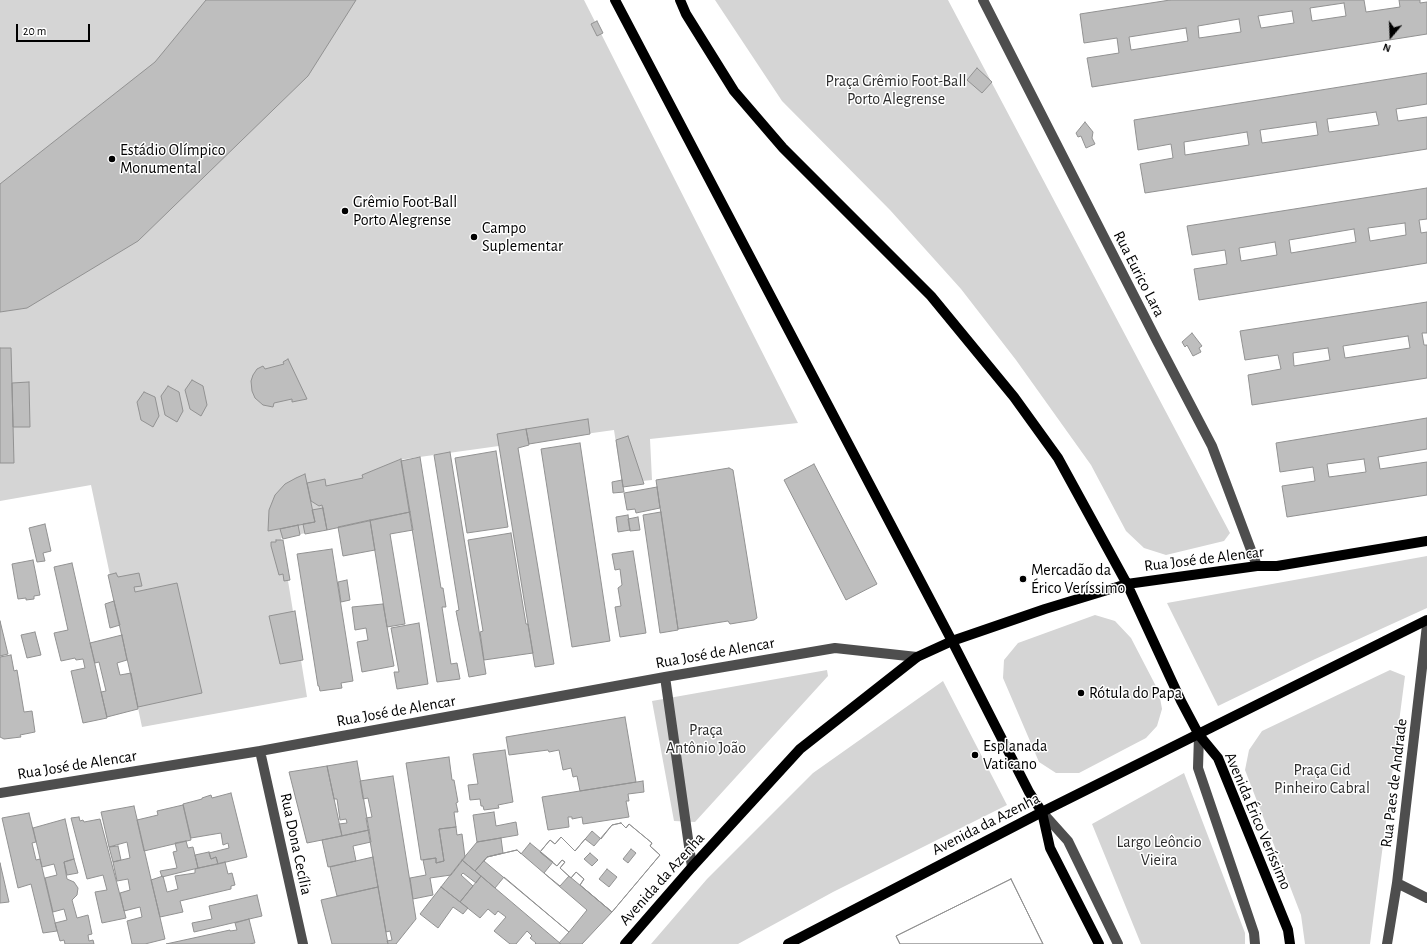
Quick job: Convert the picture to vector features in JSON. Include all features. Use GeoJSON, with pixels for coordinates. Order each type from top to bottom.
{"type":"FeatureCollection","features":[{"type":"Feature","properties":{"kind":"main road"},"geometry":{"type":"LineString","coordinates":[[615,0],[952,641],[1029,792],[1042,812],[1050,848],[1099,944]]}},
{"type":"Feature","properties":{"kind":"main road","name":"Avenida Érico Veríssimo"},"geometry":{"type":"LineString","coordinates":[[680,0],[686,14],[734,91],[783,148],[931,296],[1014,397],[1058,458],[1127,584],[1178,694],[1199,735],[1218,758],[1288,930],[1290,944]]}},
{"type":"Feature","properties":{"kind":"main road","name":"Rua José de Alencar"},"geometry":{"type":"LineString","coordinates":[[917,657],[952,641],[1046,609],[1127,584],[1257,566],[1277,566],[1427,541]]}},
{"type":"Feature","properties":{"kind":"main road"},"geometry":{"type":"LineString","coordinates":[[1199,735],[1216,725],[1427,620]]}},
{"type":"Feature","properties":{"kind":"main road","name":"Avenida da Azenha"},"geometry":{"type":"LineString","coordinates":[[625,944],[692,866],[800,749],[917,657]]}},
{"type":"Feature","properties":{"kind":"main road","name":"Avenida da Azenha"},"geometry":{"type":"LineString","coordinates":[[788,944],[1042,812],[1199,735]]}},
{"type":"Feature","properties":{"kind":"street","name":"Rua Eurico Lara"},"geometry":{"type":"LineString","coordinates":[[983,0],[1212,446],[1257,566]]}},
{"type":"Feature","properties":{"kind":"street","name":"Rua Paes de Andrade"},"geometry":{"type":"LineString","coordinates":[[1387,944],[1397,883],[1427,625]]}},
{"type":"Feature","properties":{"kind":"street","name":"Rua José de Alencar"},"geometry":{"type":"LineString","coordinates":[[0,793],[260,751],[665,677],[835,648],[917,657]]}},
{"type":"Feature","properties":{"kind":"street"},"geometry":{"type":"LineString","coordinates":[[665,677],[692,866]]}},
{"type":"Feature","properties":{"kind":"street"},"geometry":{"type":"LineString","coordinates":[[1199,735],[1198,768],[1254,933],[1255,944]]}},
{"type":"Feature","properties":{"kind":"street","name":"Rua Dona Cecília"},"geometry":{"type":"LineString","coordinates":[[260,751],[303,944]]}},
{"type":"Feature","properties":{"kind":"street"},"geometry":{"type":"LineString","coordinates":[[1042,812],[1068,841],[1118,944]]}},
{"type":"Feature","properties":{"kind":"street"},"geometry":{"type":"LineString","coordinates":[[1397,883],[1427,898]]}},
{"type":"Feature","properties":{"kind":"green space","name":"Grêmio Foot-Ball Porto Alegrense"},"geometry":{"type":"Polygon","coordinates":[[[0,0],[584,0],[798,423],[650,439],[652,480],[622,483],[614,430],[398,460],[410,512],[281,538],[307,697],[142,727],[91,485],[0,501],[0,0]]]}},
{"type":"Feature","properties":{"kind":"green space","name":"Praça Grêmio Foot-Ball Porto Alegrense"},"geometry":{"type":"Polygon","coordinates":[[[715,0],[948,0],[1230,533],[1224,541],[1166,555],[1144,548],[1126,531],[1091,465],[1016,360],[961,289],[890,210],[782,101],[715,0]]]}},
{"type":"Feature","properties":{"kind":"green space"},"geometry":{"type":"Polygon","coordinates":[[[1427,556],[1427,608],[1313,660],[1218,706],[1167,603],[1427,556]]]}},
{"type":"Feature","properties":{"kind":"green space"},"geometry":{"type":"Polygon","coordinates":[[[1095,615],[1115,621],[1131,638],[1159,692],[1162,709],[1157,726],[1146,738],[1079,773],[1056,773],[1039,762],[1003,678],[1004,660],[1018,643],[1095,615]]]}},
{"type":"Feature","properties":{"kind":"green space","name":"Praça Antônio João"},"geometry":{"type":"Polygon","coordinates":[[[827,670],[828,676],[695,822],[674,821],[652,701],[827,670]]]}},
{"type":"Feature","properties":{"kind":"green space","name":"Praça Cid Pinheiro Cabral"},"geometry":{"type":"Polygon","coordinates":[[[1390,670],[1405,676],[1370,944],[1305,944],[1301,915],[1245,770],[1249,750],[1262,731],[1390,670]]]}},
{"type":"Feature","properties":{"kind":"green space"},"geometry":{"type":"Polygon","coordinates":[[[943,681],[1007,805],[833,892],[738,944],[651,944],[707,879],[813,773],[943,681]]]}},
{"type":"Feature","properties":{"kind":"green space","name":"Largo Leôncio Vieira"},"geometry":{"type":"Polygon","coordinates":[[[1184,773],[1245,933],[1245,944],[1141,944],[1092,824],[1184,773]]]}},
{"type":"Feature","properties":{"kind":"building","name":"Estádio Olímpico Monumental"},"geometry":{"type":"Polygon","coordinates":[[[206,0],[356,0],[308,76],[138,241],[27,308],[0,312],[0,184],[155,62],[206,0]]]}},
{"type":"Feature","properties":{"kind":"building"},"geometry":{"type":"Polygon","coordinates":[[[1170,0],[1364,0],[1366,12],[1400,7],[1399,0],[1420,0],[1420,3],[1427,2],[1427,34],[1092,87],[1087,58],[1119,53],[1117,38],[1084,43],[1080,14],[1170,0]],[[1344,3],[1310,8],[1312,21],[1346,16],[1344,3]],[[1292,11],[1258,16],[1261,28],[1294,23],[1292,11]],[[1239,19],[1198,26],[1199,38],[1241,32],[1239,19]],[[1186,28],[1129,37],[1131,50],[1188,41],[1186,28]]]}},
{"type":"Feature","properties":{"kind":"building"},"geometry":{"type":"Polygon","coordinates":[[[597,21],[603,33],[597,36],[591,24],[597,21]]]}},
{"type":"Feature","properties":{"kind":"building"},"geometry":{"type":"Polygon","coordinates":[[[977,68],[992,82],[982,93],[967,80],[977,68]]]}},
{"type":"Feature","properties":{"kind":"building"},"geometry":{"type":"Polygon","coordinates":[[[1427,73],[1427,104],[1396,109],[1398,121],[1427,117],[1427,149],[1145,193],[1140,164],[1173,158],[1171,144],[1138,150],[1134,120],[1427,73]],[[1376,112],[1327,119],[1329,132],[1379,125],[1376,112]],[[1316,122],[1260,130],[1262,143],[1318,135],[1316,122]],[[1247,132],[1184,142],[1185,155],[1249,145],[1247,132]]]}},
{"type":"Feature","properties":{"kind":"building"},"geometry":{"type":"Polygon","coordinates":[[[1085,122],[1093,132],[1092,138],[1095,144],[1086,148],[1081,136],[1078,137],[1076,133],[1085,122]]]}},
{"type":"Feature","properties":{"kind":"building"},"geometry":{"type":"Polygon","coordinates":[[[1427,188],[1427,219],[1419,220],[1421,233],[1427,232],[1427,263],[1199,300],[1194,269],[1227,264],[1225,250],[1192,255],[1187,226],[1427,188]],[[1405,223],[1368,228],[1370,241],[1406,235],[1405,223]],[[1354,229],[1289,240],[1291,253],[1356,242],[1354,229]],[[1275,242],[1239,248],[1241,261],[1277,255],[1275,242]]]}},
{"type":"Feature","properties":{"kind":"building"},"geometry":{"type":"Polygon","coordinates":[[[1427,302],[1427,333],[1422,333],[1424,345],[1427,345],[1427,378],[1252,405],[1248,375],[1281,369],[1278,355],[1245,360],[1240,331],[1427,302]],[[1408,336],[1343,346],[1345,358],[1410,348],[1408,336]],[[1328,348],[1293,353],[1294,366],[1330,360],[1328,348]]]}},
{"type":"Feature","properties":{"kind":"building"},"geometry":{"type":"Polygon","coordinates":[[[1192,333],[1202,346],[1199,348],[1201,352],[1193,356],[1187,345],[1185,347],[1182,342],[1192,333]]]}},
{"type":"Feature","properties":{"kind":"building"},"geometry":{"type":"Polygon","coordinates":[[[0,348],[11,348],[14,463],[0,463],[0,348]]]}},
{"type":"Feature","properties":{"kind":"building"},"geometry":{"type":"Polygon","coordinates":[[[288,359],[307,399],[292,402],[292,399],[274,403],[273,407],[263,405],[255,398],[252,391],[251,381],[253,375],[257,369],[263,366],[265,369],[284,364],[283,362],[288,359]]]}},
{"type":"Feature","properties":{"kind":"building"},"geometry":{"type":"Polygon","coordinates":[[[192,380],[203,386],[207,405],[201,416],[190,409],[185,390],[192,380]]]}},
{"type":"Feature","properties":{"kind":"building"},"geometry":{"type":"Polygon","coordinates":[[[29,382],[30,427],[13,427],[12,383],[29,382]]]}},
{"type":"Feature","properties":{"kind":"building"},"geometry":{"type":"Polygon","coordinates":[[[168,386],[179,392],[183,411],[177,422],[165,415],[161,396],[168,386]]]}},
{"type":"Feature","properties":{"kind":"building"},"geometry":{"type":"Polygon","coordinates":[[[144,392],[155,397],[159,416],[153,427],[141,420],[137,402],[144,392]]]}},
{"type":"Feature","properties":{"kind":"building"},"geometry":{"type":"Polygon","coordinates":[[[1427,418],[1427,449],[1378,457],[1380,469],[1427,462],[1427,495],[1287,517],[1282,486],[1315,481],[1313,467],[1280,472],[1276,443],[1427,418]],[[1364,459],[1327,464],[1329,477],[1366,472],[1364,459]]]}},
{"type":"Feature","properties":{"kind":"building"},"geometry":{"type":"Polygon","coordinates":[[[588,419],[590,434],[529,444],[526,429],[588,419]]]}},
{"type":"Feature","properties":{"kind":"building"},"geometry":{"type":"Polygon","coordinates":[[[526,429],[529,445],[518,448],[554,664],[535,667],[497,434],[526,429]]]}},
{"type":"Feature","properties":{"kind":"building"},"geometry":{"type":"Polygon","coordinates":[[[628,436],[644,484],[623,487],[616,440],[628,436]]]}},
{"type":"Feature","properties":{"kind":"building"},"geometry":{"type":"Polygon","coordinates":[[[580,443],[610,641],[572,647],[541,449],[580,443]]]}},
{"type":"Feature","properties":{"kind":"building"},"geometry":{"type":"Polygon","coordinates":[[[496,451],[508,527],[467,533],[455,458],[496,451]]]}},
{"type":"Feature","properties":{"kind":"building"},"geometry":{"type":"Polygon","coordinates":[[[450,452],[486,674],[469,677],[456,611],[459,610],[434,455],[450,452]]]}},
{"type":"Feature","properties":{"kind":"building"},"geometry":{"type":"Polygon","coordinates":[[[420,457],[441,588],[443,588],[446,607],[442,607],[451,664],[457,663],[460,679],[437,682],[401,461],[420,457]]]}},
{"type":"Feature","properties":{"kind":"building"},"geometry":{"type":"Polygon","coordinates":[[[401,459],[410,512],[327,530],[322,505],[319,506],[311,501],[307,483],[325,479],[326,486],[363,478],[362,475],[401,459]]]}},
{"type":"Feature","properties":{"kind":"building"},"geometry":{"type":"Polygon","coordinates":[[[814,464],[877,584],[846,600],[784,480],[814,464]]]}},
{"type":"Feature","properties":{"kind":"building"},"geometry":{"type":"Polygon","coordinates":[[[729,468],[733,470],[757,618],[754,620],[730,624],[728,621],[678,629],[656,480],[729,468]]]}},
{"type":"Feature","properties":{"kind":"building"},"geometry":{"type":"Polygon","coordinates":[[[305,474],[315,522],[268,531],[269,510],[275,495],[285,484],[305,474]]]}},
{"type":"Feature","properties":{"kind":"building"},"geometry":{"type":"Polygon","coordinates":[[[622,480],[624,492],[613,493],[612,482],[622,480]]]}},
{"type":"Feature","properties":{"kind":"building"},"geometry":{"type":"Polygon","coordinates":[[[657,487],[660,508],[636,513],[635,509],[627,510],[624,493],[657,487]]]}},
{"type":"Feature","properties":{"kind":"building"},"geometry":{"type":"Polygon","coordinates":[[[323,508],[327,530],[305,534],[303,524],[315,522],[312,510],[323,508]]]}},
{"type":"Feature","properties":{"kind":"building"},"geometry":{"type":"Polygon","coordinates":[[[410,512],[413,530],[390,534],[405,624],[387,627],[370,520],[410,512]]]}},
{"type":"Feature","properties":{"kind":"building"},"geometry":{"type":"Polygon","coordinates":[[[661,512],[678,630],[660,633],[643,515],[661,512]]]}},
{"type":"Feature","properties":{"kind":"building"},"geometry":{"type":"Polygon","coordinates":[[[628,515],[630,530],[618,532],[616,517],[628,515]]]}},
{"type":"Feature","properties":{"kind":"building"},"geometry":{"type":"Polygon","coordinates":[[[638,517],[640,530],[630,531],[628,519],[638,517]]]}},
{"type":"Feature","properties":{"kind":"building"},"geometry":{"type":"Polygon","coordinates":[[[370,520],[375,550],[343,556],[338,527],[370,520]]]}},
{"type":"Feature","properties":{"kind":"building"},"geometry":{"type":"Polygon","coordinates":[[[45,524],[51,551],[43,553],[45,561],[37,562],[29,528],[45,524]]]}},
{"type":"Feature","properties":{"kind":"building"},"geometry":{"type":"Polygon","coordinates":[[[298,525],[300,535],[283,539],[280,529],[298,525]]]}},
{"type":"Feature","properties":{"kind":"building"},"geometry":{"type":"Polygon","coordinates":[[[511,533],[526,624],[528,624],[533,653],[484,660],[480,632],[483,631],[468,540],[511,533]]]}},
{"type":"Feature","properties":{"kind":"building"},"geometry":{"type":"Polygon","coordinates":[[[276,540],[283,540],[290,580],[284,581],[283,574],[279,575],[271,546],[271,542],[276,542],[276,540]]]}},
{"type":"Feature","properties":{"kind":"building"},"geometry":{"type":"Polygon","coordinates":[[[332,549],[353,681],[341,683],[342,688],[320,691],[297,554],[332,549]]]}},
{"type":"Feature","properties":{"kind":"building"},"geometry":{"type":"Polygon","coordinates":[[[633,551],[646,633],[620,637],[615,607],[621,606],[618,588],[622,585],[620,569],[615,570],[612,554],[633,551]]]}},
{"type":"Feature","properties":{"kind":"building"},"geometry":{"type":"Polygon","coordinates":[[[33,560],[40,595],[34,596],[34,599],[18,599],[12,564],[33,560]]]}},
{"type":"Feature","properties":{"kind":"building"},"geometry":{"type":"Polygon","coordinates":[[[72,563],[107,718],[83,723],[71,671],[85,668],[83,659],[76,660],[75,658],[61,661],[54,633],[68,630],[54,567],[72,563]]]}},
{"type":"Feature","properties":{"kind":"building"},"geometry":{"type":"Polygon","coordinates":[[[116,573],[118,577],[139,573],[142,586],[134,587],[135,592],[177,583],[202,693],[138,707],[108,575],[116,573]]]}},
{"type":"Feature","properties":{"kind":"building"},"geometry":{"type":"Polygon","coordinates":[[[347,580],[350,600],[341,602],[338,582],[347,580]]]}},
{"type":"Feature","properties":{"kind":"building"},"geometry":{"type":"Polygon","coordinates":[[[114,601],[120,625],[110,628],[105,604],[114,601]]]}},
{"type":"Feature","properties":{"kind":"building"},"geometry":{"type":"Polygon","coordinates":[[[383,604],[394,666],[362,672],[357,642],[368,640],[366,628],[355,630],[352,607],[383,604]]]}},
{"type":"Feature","properties":{"kind":"building"},"geometry":{"type":"Polygon","coordinates":[[[295,611],[303,660],[280,664],[269,616],[295,611]]]}},
{"type":"Feature","properties":{"kind":"building"},"geometry":{"type":"Polygon","coordinates":[[[0,621],[8,654],[0,656],[0,621]]]}},
{"type":"Feature","properties":{"kind":"building"},"geometry":{"type":"Polygon","coordinates":[[[419,623],[428,684],[397,689],[394,672],[399,672],[391,628],[419,623]]]}},
{"type":"Feature","properties":{"kind":"building"},"geometry":{"type":"Polygon","coordinates":[[[35,632],[41,655],[27,658],[21,635],[35,632]]]}},
{"type":"Feature","properties":{"kind":"building"},"geometry":{"type":"Polygon","coordinates":[[[122,635],[127,660],[117,663],[120,675],[131,673],[138,709],[107,717],[101,692],[106,691],[99,662],[95,663],[90,643],[122,635]]]}},
{"type":"Feature","properties":{"kind":"building"},"geometry":{"type":"Polygon","coordinates":[[[11,655],[14,671],[17,670],[24,712],[32,711],[35,732],[20,735],[21,737],[4,739],[0,737],[0,657],[11,655]]]}},
{"type":"Feature","properties":{"kind":"building"},"geometry":{"type":"Polygon","coordinates":[[[625,717],[636,782],[580,791],[577,776],[573,777],[571,768],[563,770],[559,750],[509,755],[506,737],[625,717]]]}},
{"type":"Feature","properties":{"kind":"building"},"geometry":{"type":"Polygon","coordinates":[[[505,750],[513,802],[498,805],[499,808],[484,810],[483,806],[481,806],[480,799],[470,800],[468,785],[478,784],[473,754],[505,750]]]}},
{"type":"Feature","properties":{"kind":"building"},"geometry":{"type":"Polygon","coordinates":[[[449,757],[452,780],[454,780],[458,802],[456,803],[458,812],[454,812],[456,827],[439,829],[444,861],[436,863],[436,858],[421,860],[406,763],[449,757]]]}},
{"type":"Feature","properties":{"kind":"building"},"geometry":{"type":"Polygon","coordinates":[[[357,761],[369,830],[342,836],[339,824],[347,823],[346,819],[340,820],[337,799],[334,799],[327,766],[357,761]]]}},
{"type":"Feature","properties":{"kind":"building"},"geometry":{"type":"Polygon","coordinates":[[[327,766],[342,836],[307,843],[289,772],[327,766]]]}},
{"type":"Feature","properties":{"kind":"building"},"geometry":{"type":"Polygon","coordinates":[[[393,776],[416,919],[396,944],[388,944],[387,941],[392,940],[390,931],[386,932],[366,818],[372,817],[368,798],[363,799],[360,781],[393,776]]]}},
{"type":"Feature","properties":{"kind":"building"},"geometry":{"type":"Polygon","coordinates":[[[643,781],[644,792],[628,794],[629,801],[626,801],[629,817],[583,824],[582,817],[572,819],[572,817],[568,817],[569,827],[548,830],[542,797],[643,781]]]}},
{"type":"Feature","properties":{"kind":"building"},"geometry":{"type":"Polygon","coordinates":[[[231,793],[247,857],[218,864],[216,857],[211,859],[209,853],[229,848],[228,843],[223,845],[221,833],[191,838],[183,804],[211,795],[212,798],[231,793]]]}},
{"type":"Feature","properties":{"kind":"building"},"geometry":{"type":"Polygon","coordinates":[[[183,805],[191,840],[144,851],[137,820],[158,815],[157,811],[183,805]]]}},
{"type":"Feature","properties":{"kind":"building"},"geometry":{"type":"Polygon","coordinates":[[[134,806],[165,939],[145,944],[132,944],[127,921],[142,917],[140,907],[124,911],[120,893],[130,890],[128,879],[117,881],[113,862],[130,858],[127,842],[109,847],[101,812],[134,806]]]}},
{"type":"Feature","properties":{"kind":"building"},"geometry":{"type":"Polygon","coordinates":[[[494,812],[496,826],[516,822],[518,835],[477,842],[473,815],[494,812]]]}},
{"type":"Feature","properties":{"kind":"building"},"geometry":{"type":"Polygon","coordinates":[[[29,813],[36,842],[32,843],[36,860],[40,859],[57,931],[43,933],[31,884],[18,888],[2,818],[29,813]]]}},
{"type":"Feature","properties":{"kind":"building"},"geometry":{"type":"Polygon","coordinates":[[[79,817],[80,821],[83,820],[84,822],[100,819],[126,918],[102,923],[95,892],[107,890],[103,875],[87,879],[71,818],[79,817]]]}},
{"type":"Feature","properties":{"kind":"building"},"geometry":{"type":"Polygon","coordinates":[[[65,819],[74,859],[64,862],[67,879],[74,882],[78,888],[77,895],[72,900],[77,918],[88,915],[92,934],[88,935],[89,941],[93,940],[94,944],[65,944],[64,940],[60,941],[55,923],[67,920],[64,909],[53,912],[45,878],[57,875],[54,864],[42,867],[33,828],[65,819]]]}},
{"type":"Feature","properties":{"kind":"building"},"geometry":{"type":"Polygon","coordinates":[[[621,823],[626,828],[629,824],[652,843],[650,846],[660,855],[612,912],[580,885],[584,879],[576,872],[571,878],[560,868],[565,862],[562,860],[557,866],[540,852],[550,840],[555,844],[561,837],[575,851],[585,839],[594,846],[612,825],[621,823]],[[631,849],[623,859],[628,863],[636,853],[631,849]],[[590,853],[584,859],[592,866],[598,860],[590,853]],[[607,869],[599,879],[609,887],[617,877],[607,869]]]}},
{"type":"Feature","properties":{"kind":"building"},"geometry":{"type":"Polygon","coordinates":[[[621,823],[626,828],[629,824],[652,843],[650,846],[660,855],[612,912],[580,885],[584,879],[576,872],[571,878],[560,868],[565,862],[562,860],[557,866],[540,852],[550,840],[555,844],[561,837],[575,851],[592,831],[601,839],[612,825],[621,823]]]}},
{"type":"Feature","properties":{"kind":"building"},"geometry":{"type":"Polygon","coordinates":[[[456,827],[457,835],[462,834],[465,857],[451,875],[430,878],[433,895],[413,899],[410,878],[426,875],[423,860],[436,858],[436,863],[444,861],[439,829],[456,827]]]}},
{"type":"Feature","properties":{"kind":"building"},"geometry":{"type":"Polygon","coordinates":[[[369,830],[371,842],[353,846],[356,861],[328,867],[322,840],[369,830]]]}},
{"type":"Feature","properties":{"kind":"building"},"geometry":{"type":"Polygon","coordinates":[[[501,838],[503,853],[487,857],[475,871],[462,860],[477,842],[501,838]]]}},
{"type":"Feature","properties":{"kind":"building"},"geometry":{"type":"Polygon","coordinates":[[[186,841],[188,848],[193,847],[198,868],[162,877],[160,871],[177,868],[173,852],[177,851],[175,843],[186,841]]]}},
{"type":"Feature","properties":{"kind":"building"},"geometry":{"type":"Polygon","coordinates":[[[530,843],[553,862],[544,873],[560,886],[569,876],[612,912],[582,944],[559,943],[569,932],[504,877],[495,888],[475,871],[487,857],[517,850],[521,854],[530,843]]]}},
{"type":"Feature","properties":{"kind":"building"},"geometry":{"type":"Polygon","coordinates":[[[118,846],[121,860],[113,862],[109,847],[118,846]]]}},
{"type":"Feature","properties":{"kind":"building"},"geometry":{"type":"Polygon","coordinates":[[[517,850],[587,910],[569,932],[484,861],[487,857],[517,850]]]}},
{"type":"Feature","properties":{"kind":"building"},"geometry":{"type":"Polygon","coordinates":[[[209,852],[211,859],[216,857],[218,864],[198,868],[195,855],[209,852]]]}},
{"type":"Feature","properties":{"kind":"building"},"geometry":{"type":"Polygon","coordinates":[[[373,857],[378,887],[337,896],[330,867],[373,857]]]}},
{"type":"Feature","properties":{"kind":"building"},"geometry":{"type":"Polygon","coordinates":[[[74,859],[78,873],[67,875],[64,862],[74,859]]]}},
{"type":"Feature","properties":{"kind":"building"},"geometry":{"type":"Polygon","coordinates":[[[462,860],[481,876],[476,883],[463,873],[461,875],[473,886],[460,902],[441,887],[462,860]]]}},
{"type":"Feature","properties":{"kind":"building"},"geometry":{"type":"Polygon","coordinates":[[[225,862],[228,874],[232,873],[235,885],[231,886],[231,889],[180,901],[183,912],[160,917],[151,880],[163,876],[167,892],[178,889],[175,876],[195,873],[195,869],[225,862]]]}},
{"type":"Feature","properties":{"kind":"building"},"geometry":{"type":"Polygon","coordinates":[[[0,863],[9,902],[0,903],[0,863]]]}},
{"type":"Feature","properties":{"kind":"building"},"geometry":{"type":"Polygon","coordinates":[[[481,876],[561,944],[535,944],[536,943],[530,938],[532,936],[527,931],[516,944],[510,944],[494,931],[506,917],[498,911],[495,915],[488,909],[480,918],[460,902],[481,876]]]}},
{"type":"Feature","properties":{"kind":"building"},"geometry":{"type":"Polygon","coordinates":[[[1011,879],[1043,944],[900,944],[896,936],[1011,879]]]}},
{"type":"Feature","properties":{"kind":"building"},"geometry":{"type":"Polygon","coordinates":[[[1011,879],[1043,944],[900,944],[896,936],[1011,879]]]}},
{"type":"Feature","properties":{"kind":"building"},"geometry":{"type":"Polygon","coordinates":[[[378,887],[388,944],[332,944],[321,900],[378,887]]]}},
{"type":"Feature","properties":{"kind":"building"},"geometry":{"type":"Polygon","coordinates":[[[441,887],[468,908],[463,914],[453,907],[438,928],[420,914],[441,887]]]}},
{"type":"Feature","properties":{"kind":"building"},"geometry":{"type":"Polygon","coordinates":[[[257,895],[262,916],[194,932],[192,923],[212,919],[209,906],[257,895]]]}},
{"type":"Feature","properties":{"kind":"building"},"geometry":{"type":"Polygon","coordinates":[[[249,919],[255,943],[166,944],[230,930],[237,930],[235,923],[249,919]]]}},
{"type":"Feature","properties":{"kind":"place","name":"Estádio Olímpico Monumental"},"geometry":{"type":"Point","coordinates":[112,159]}},
{"type":"Feature","properties":{"kind":"place","name":"Grêmio Foot-Ball Porto Alegrense"},"geometry":{"type":"Point","coordinates":[345,211]}},
{"type":"Feature","properties":{"kind":"place","name":"Campo Suplementar"},"geometry":{"type":"Point","coordinates":[474,237]}},
{"type":"Feature","properties":{"kind":"place","name":"Mercadão da Érico Veríssimo"},"geometry":{"type":"Point","coordinates":[1023,579]}},
{"type":"Feature","properties":{"kind":"place","name":"Rótula do Papa"},"geometry":{"type":"Point","coordinates":[1081,693]}},
{"type":"Feature","properties":{"kind":"place","name":"Esplanada Vaticano"},"geometry":{"type":"Point","coordinates":[975,755]}}]}
